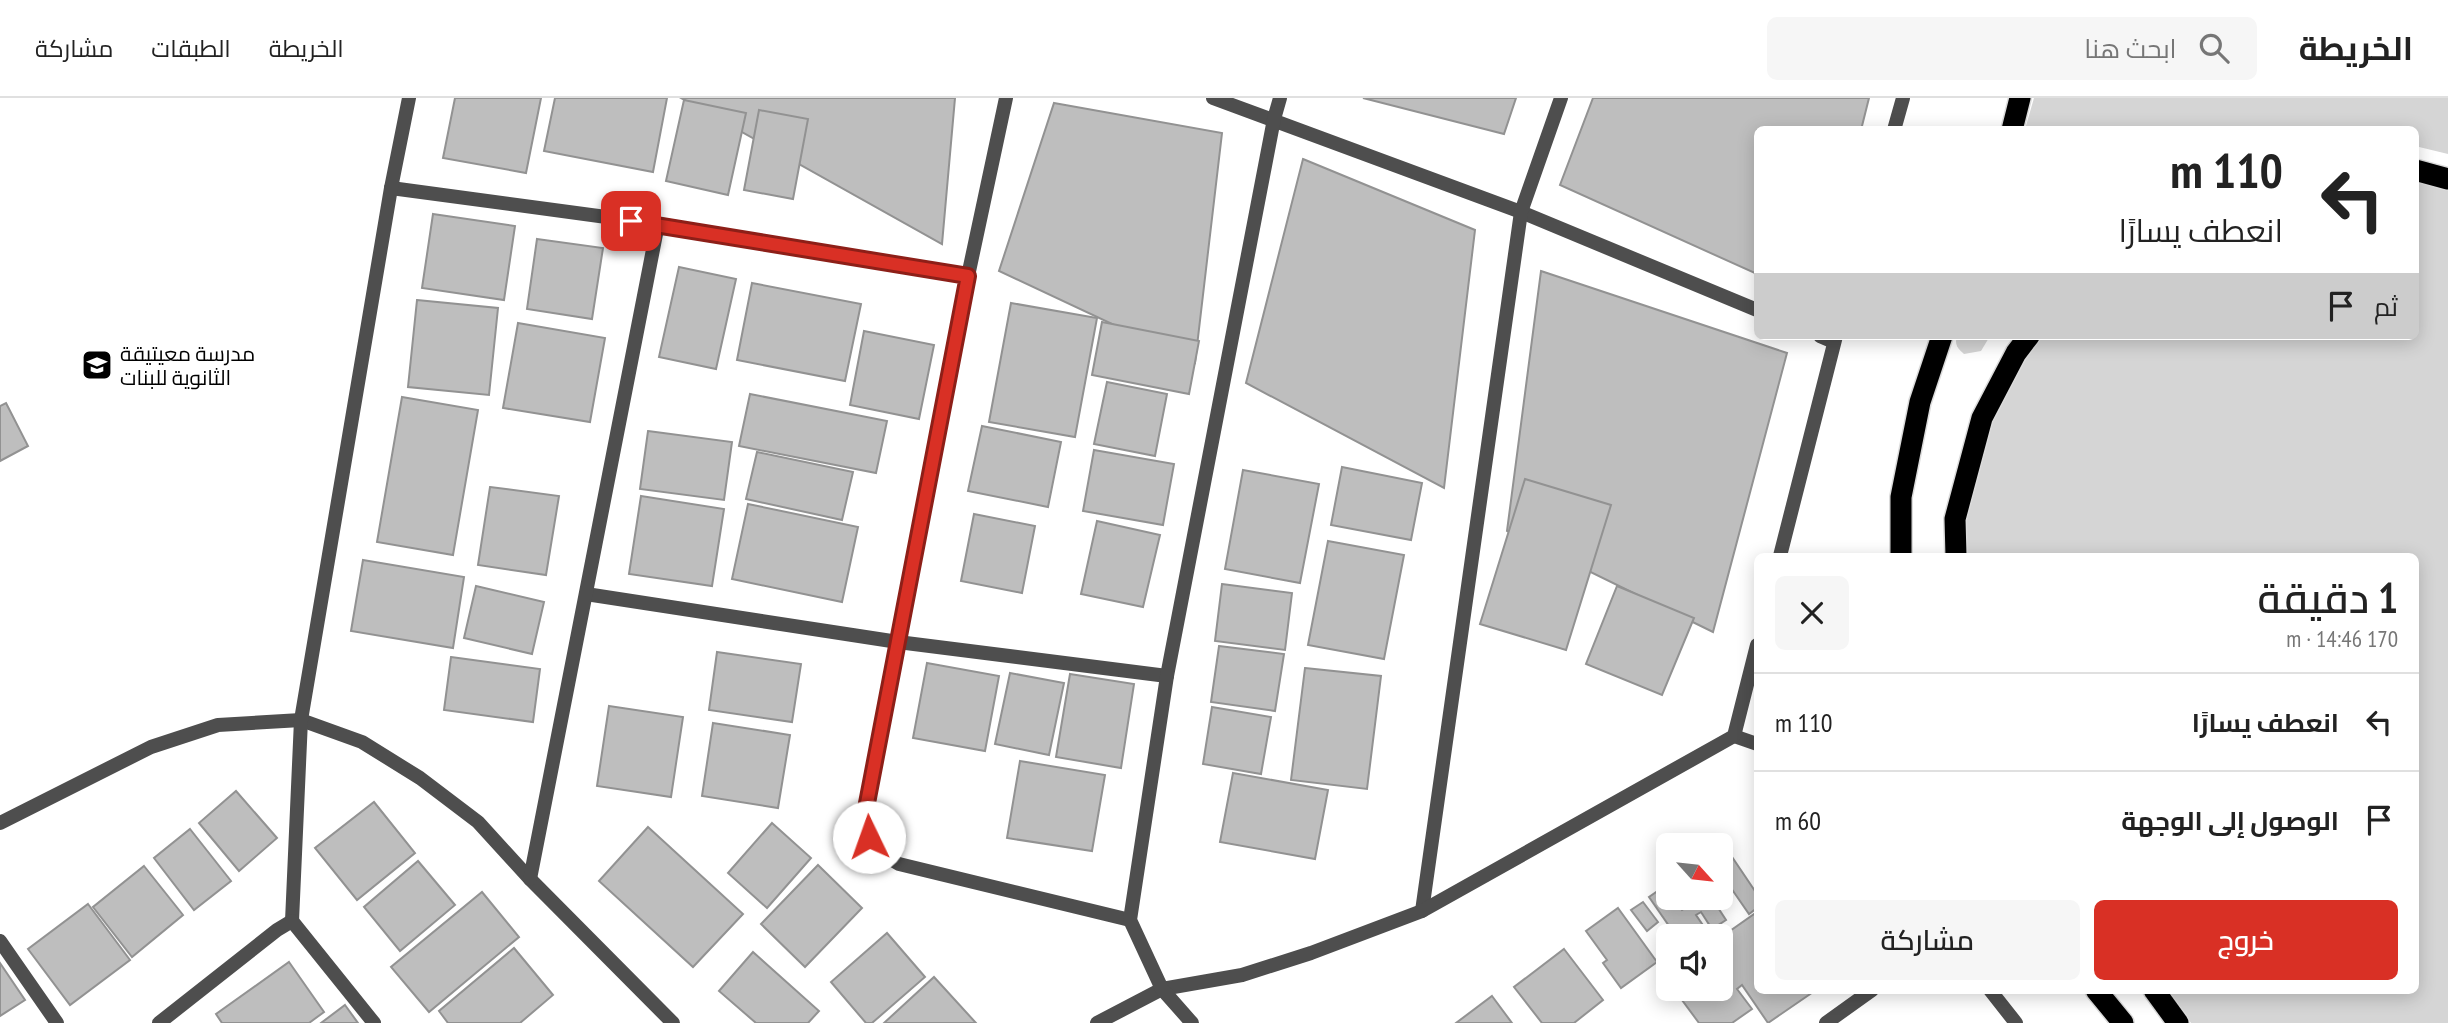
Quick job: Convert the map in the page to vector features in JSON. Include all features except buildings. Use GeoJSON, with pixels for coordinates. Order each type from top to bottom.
{"type":"FeatureCollection","features":[{"type":"Feature","properties":{"kind":"highway"},"geometry":{"type":"LineString","coordinates":[[2012,126],[2020,98]]}},
{"type":"Feature","properties":{"kind":"highway"},"geometry":{"type":"LineString","coordinates":[[2419,171],[2448,179]]}},
{"type":"Feature","properties":{"kind":"highway"},"geometry":{"type":"LineString","coordinates":[[1901,553],[1901,497],[1920,402],[1941,340]]}},
{"type":"Feature","properties":{"kind":"highway"},"geometry":{"type":"LineString","coordinates":[[1956,553],[1955,519],[1982,418],[2016,353],[2026,340]]}},
{"type":"Feature","properties":{"kind":"highway"},"geometry":{"type":"LineString","coordinates":[[2099,994],[2123,1023]]}},
{"type":"Feature","properties":{"kind":"highway"},"geometry":{"type":"LineString","coordinates":[[2157,994],[2178,1023]]}},
{"type":"Feature","properties":{"kind":"street"},"geometry":{"type":"LineString","coordinates":[[374,1023],[292,921],[300,720],[391,188],[409,98]]}},
{"type":"Feature","properties":{"kind":"street"},"geometry":{"type":"LineString","coordinates":[[1006,98],[968,276],[863,824],[875,850],[899,864],[1130,920]]}},
{"type":"Feature","properties":{"kind":"street"},"geometry":{"type":"LineString","coordinates":[[1213,98],[1521,212],[1754,309]]}},
{"type":"Feature","properties":{"kind":"street"},"geometry":{"type":"LineString","coordinates":[[1192,1023],[1163,989],[1130,920],[1167,676],[1280,98]]}},
{"type":"Feature","properties":{"kind":"street"},"geometry":{"type":"LineString","coordinates":[[1422,911],[1521,212],[1561,98]]}},
{"type":"Feature","properties":{"kind":"street"},"geometry":{"type":"LineString","coordinates":[[1895,126],[1903,98]]}},
{"type":"Feature","properties":{"kind":"street"},"geometry":{"type":"LineString","coordinates":[[391,188],[658,224],[968,276]]}},
{"type":"Feature","properties":{"kind":"street"},"geometry":{"type":"LineString","coordinates":[[530,879],[658,224]]}},
{"type":"Feature","properties":{"kind":"street"},"geometry":{"type":"LineString","coordinates":[[1781,553],[1830,340]]}},
{"type":"Feature","properties":{"kind":"street"},"geometry":{"type":"LineString","coordinates":[[586,594],[898,642],[1167,676]]}},
{"type":"Feature","properties":{"kind":"street"},"geometry":{"type":"LineString","coordinates":[[1097,1023],[1163,989],[1242,975],[1311,953],[1422,911],[1734,736],[1754,657]]}},
{"type":"Feature","properties":{"kind":"street"},"geometry":{"type":"LineString","coordinates":[[0,823],[151,747],[218,725],[300,720],[362,742],[420,778],[478,822],[530,879],[673,1023]]}},
{"type":"Feature","properties":{"kind":"street"},"geometry":{"type":"LineString","coordinates":[[1734,736],[1754,743]]}},
{"type":"Feature","properties":{"kind":"street"},"geometry":{"type":"LineString","coordinates":[[159,1023],[276,930],[292,921]]}},
{"type":"Feature","properties":{"kind":"street"},"geometry":{"type":"LineString","coordinates":[[0,941],[57,1023]]}},
{"type":"Feature","properties":{"kind":"street"},"geometry":{"type":"LineString","coordinates":[[1826,1023],[1866,994]]}},
{"type":"Feature","properties":{"kind":"street"},"geometry":{"type":"LineString","coordinates":[[1993,994],[2016,1023]]}},
{"type":"Feature","properties":{"kind":"shaded area"},"geometry":{"type":"Polygon","coordinates":[[[2034,98],[2448,98],[2448,154],[2419,147],[2419,126],[2026,126],[2034,98]]]}},
{"type":"Feature","properties":{"kind":"shaded area"},"geometry":{"type":"Polygon","coordinates":[[[2419,182],[2448,190],[2448,1023],[2191,1023],[2170,994],[2419,994],[2419,553],[1964,553],[1965,518],[1988,423],[2024,355],[2035,340],[2419,340],[2419,182]]]}},
{"type":"Feature","properties":{"kind":"shaded area"},"geometry":{"type":"Polygon","coordinates":[[[1988,340],[1981,351],[1964,354],[1956,341],[1988,340]]]}},
{"type":"Feature","properties":{"kind":"place","name":"مدرسة معيتيقة الثانوية للبنات"},"geometry":{"type":"Point","coordinates":[97,365]}},
{"type":"Feature","properties":{"kind":"route"},"geometry":{"type":"LineString","coordinates":[[631,221],[968,276],[863,824],[869,837]]}}]}
